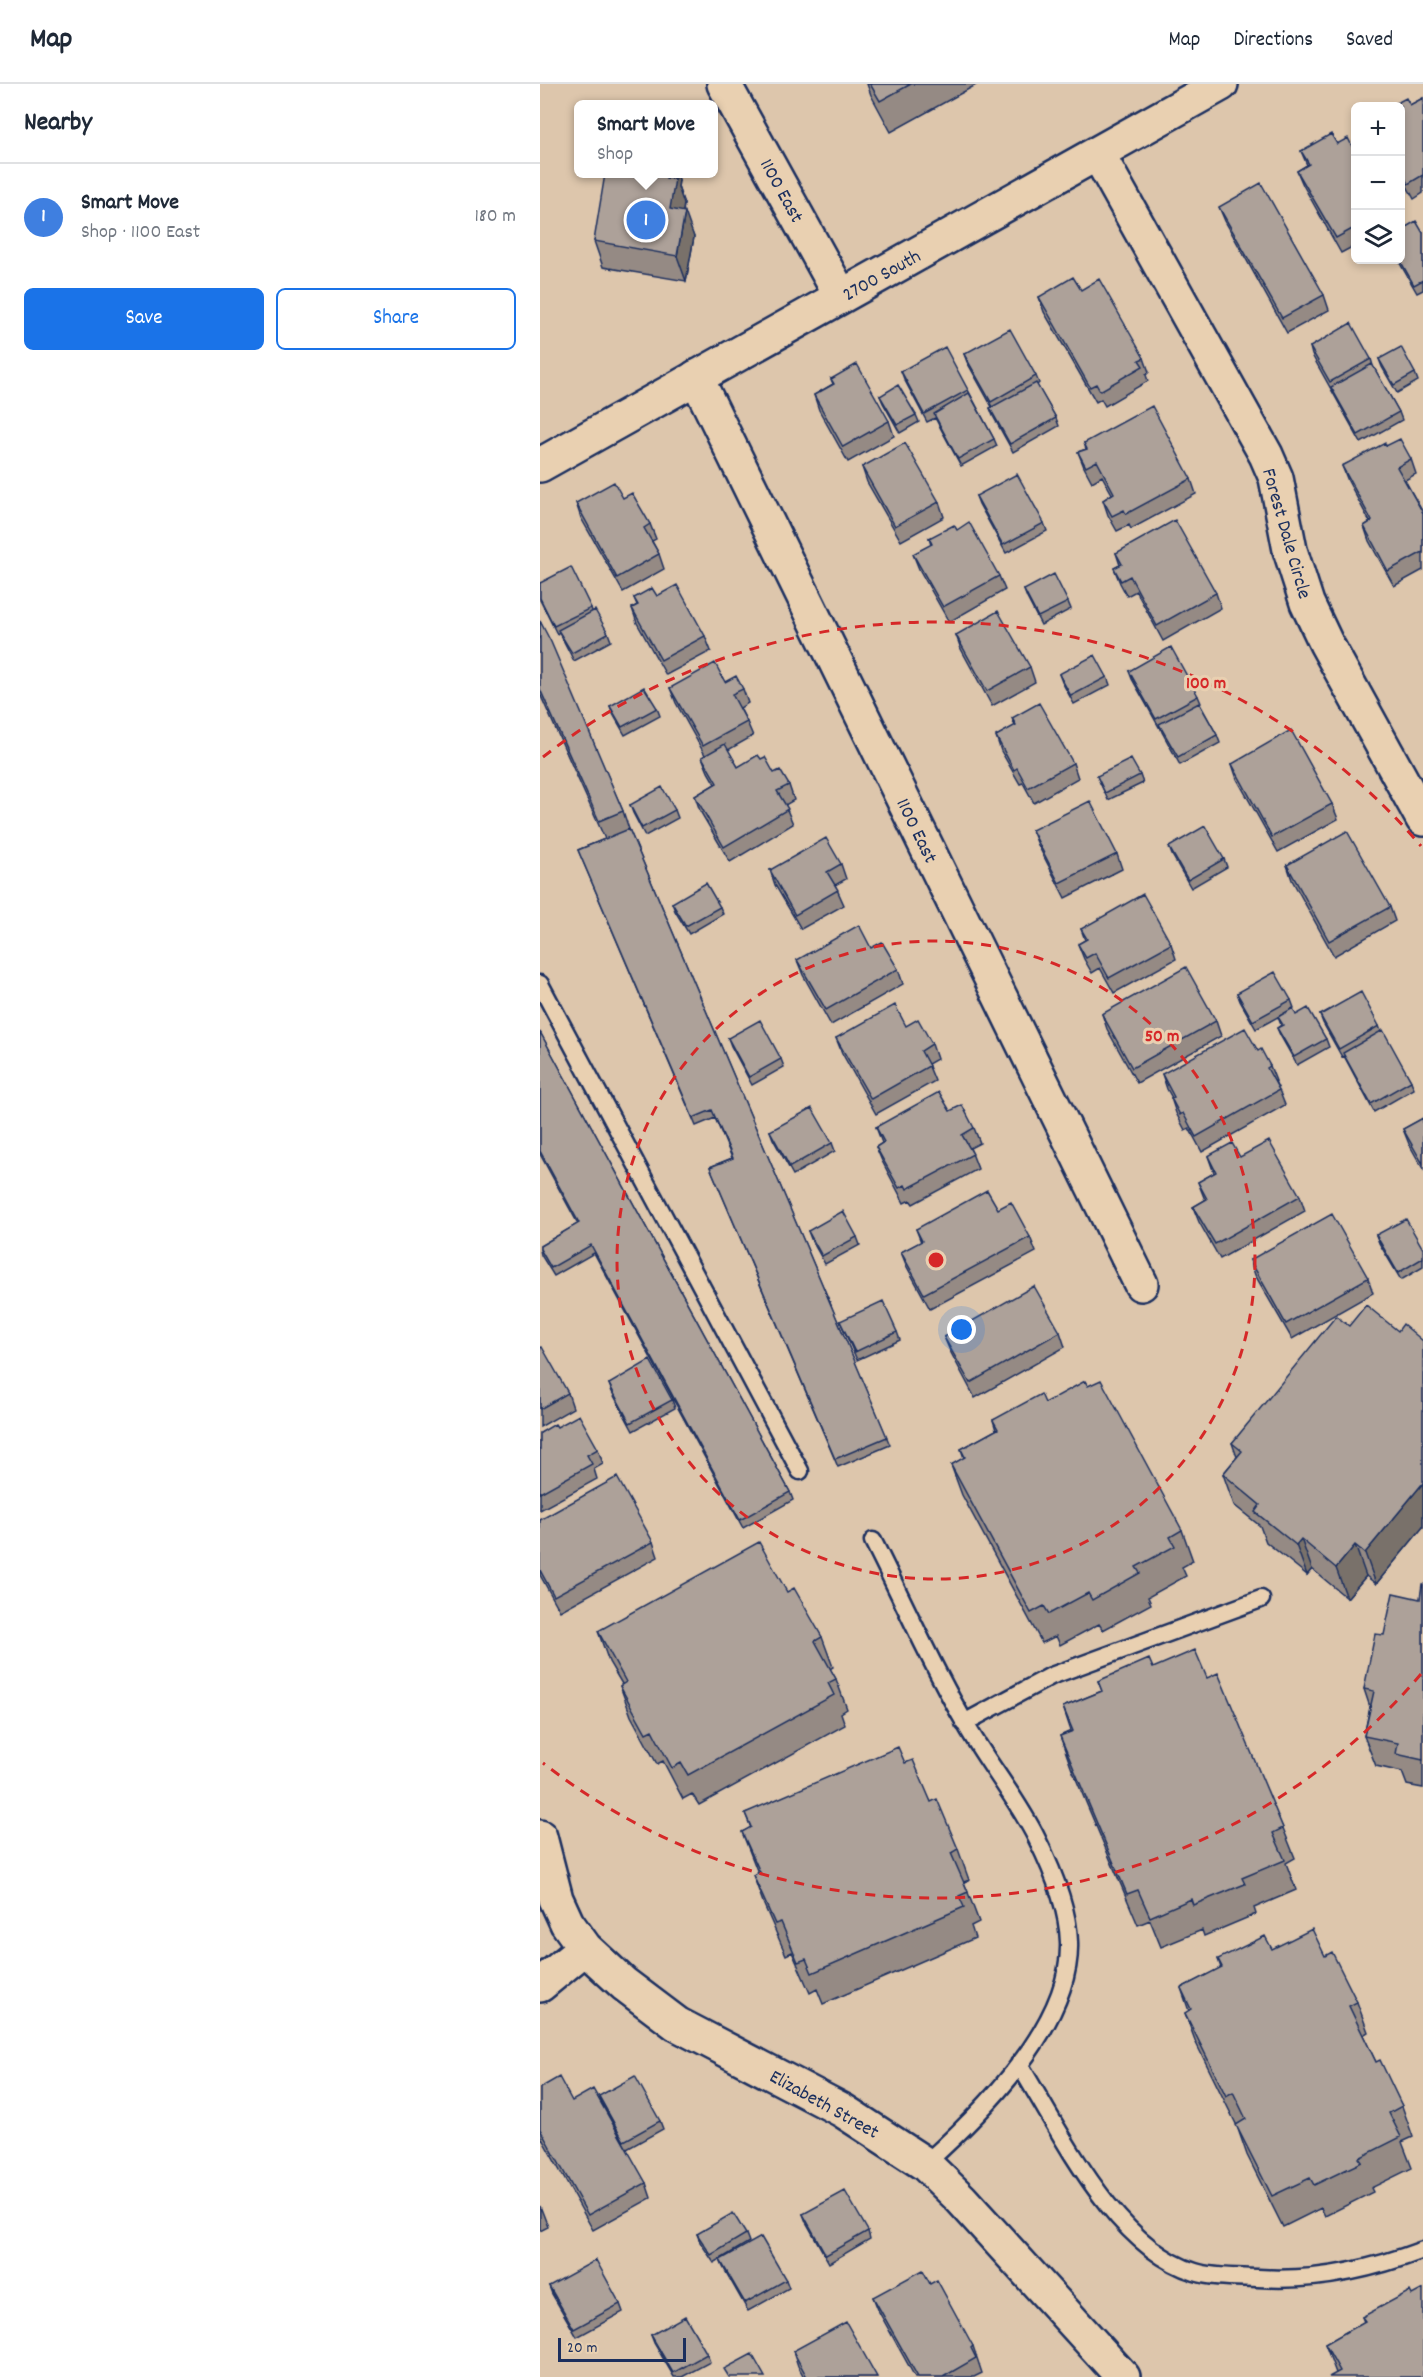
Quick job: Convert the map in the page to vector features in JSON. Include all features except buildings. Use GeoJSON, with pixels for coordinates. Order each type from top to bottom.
{"type":"FeatureCollection","features":[{"type":"Feature","properties":{"kind":"street","name":"1100 East"},"geometry":{"type":"LineString","coordinates":[[724,84],[841,296]]}},
{"type":"Feature","properties":{"kind":"street","name":"2700 South"},"geometry":{"type":"LineString","coordinates":[[540,465],[1221,84]]}},
{"type":"Feature","properties":{"kind":"street","name":"Forest Dale Circle"},"geometry":{"type":"LineString","coordinates":[[1098,154],[1266,454],[1276,478],[1290,550],[1307,603],[1423,819]]}},
{"type":"Feature","properties":{"kind":"street","name":"1100 East"},"geometry":{"type":"LineString","coordinates":[[696,377],[1141,1284]]}},
{"type":"Feature","properties":{"kind":"street","name":"Elizabeth Street"},"geometry":{"type":"LineString","coordinates":[[540,1837],[556,1899],[567,1923],[585,1948],[624,1984],[677,2024],[842,2110],[925,2164],[961,2199],[1124,2377]]}},
{"type":"Feature","properties":{"kind":"street"},"geometry":{"type":"LineString","coordinates":[[540,1985],[585,1948]]}},
{"type":"Feature","properties":{"kind":"lane"},"geometry":{"type":"LineString","coordinates":[[540,984],[801,1471]]}},
{"type":"Feature","properties":{"kind":"lane"},"geometry":{"type":"LineString","coordinates":[[873,1541],[964,1723],[1037,1838],[1062,1904],[1069,1941],[1067,1970],[1059,1998],[1019,2064],[961,2132],[925,2164]]}},
{"type":"Feature","properties":{"kind":"lane"},"geometry":{"type":"LineString","coordinates":[[964,1723],[1051,1676],[1261,1599]]}},
{"type":"Feature","properties":{"kind":"lane"},"geometry":{"type":"LineString","coordinates":[[1019,2064],[1074,2154],[1117,2217],[1141,2242],[1167,2260],[1196,2272],[1285,2280],[1342,2274],[1393,2261],[1423,2250]]}},
{"type":"Feature","properties":{"kind":"place","name":"Smart Move"},"geometry":{"type":"Point","coordinates":[646,220]}}]}
